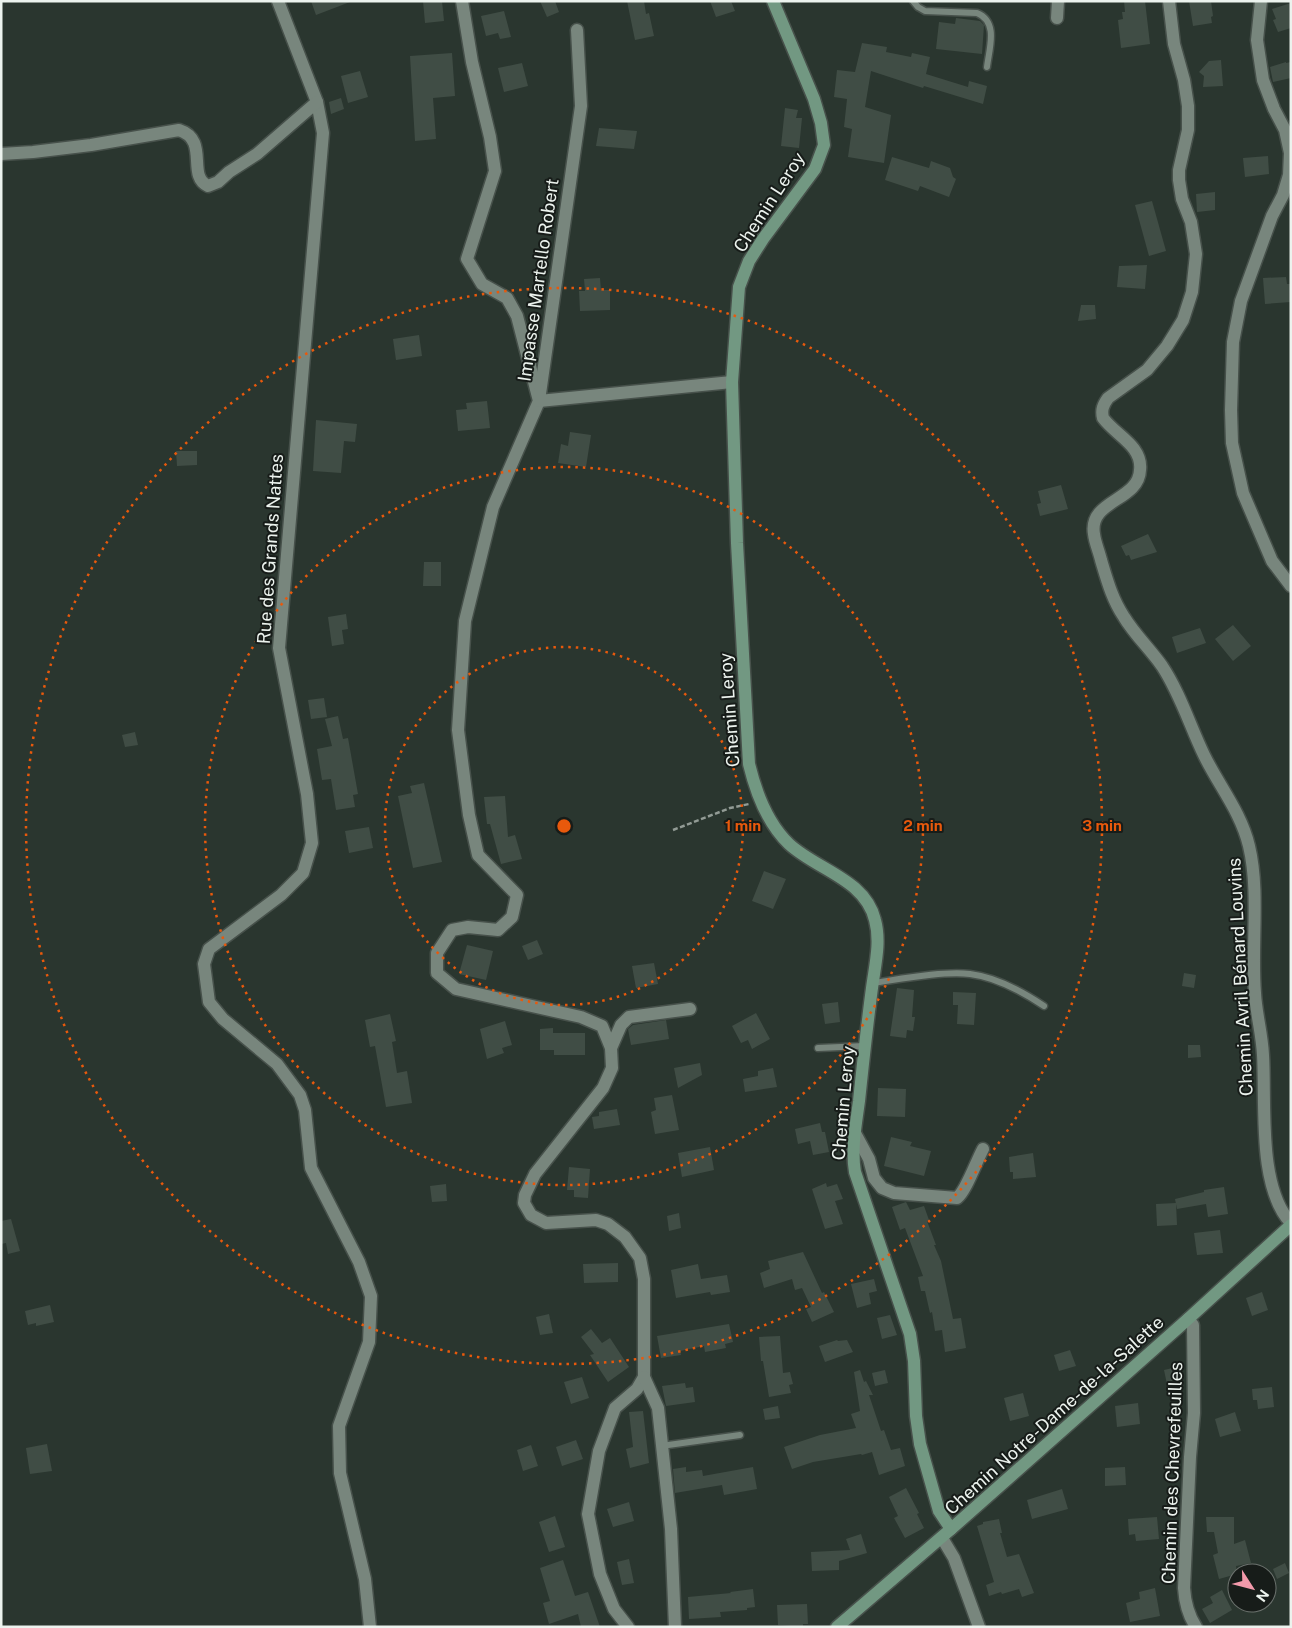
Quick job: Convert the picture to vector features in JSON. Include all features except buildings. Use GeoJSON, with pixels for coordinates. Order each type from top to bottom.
{"type":"FeatureCollection","features":[{"type":"Feature","properties":{"kind":"street","name":"Rue des Grands Nattes"},"geometry":{"type":"LineString","coordinates":[[278,1],[317,102],[323,133],[313,229],[279,648],[307,794],[312,843],[303,873],[281,895],[209,949],[204,964],[209,1002],[223,1019],[277,1064],[300,1095],[305,1110],[311,1168],[359,1262],[371,1296],[369,1342],[339,1426],[340,1473],[365,1579],[370,1627]]}},
{"type":"Feature","properties":{"kind":"street"},"geometry":{"type":"LineString","coordinates":[[462,1],[472,62],[490,137],[495,171],[467,259],[482,284],[507,298],[517,316],[539,401],[493,507],[465,621],[458,730],[469,815],[478,855],[517,895],[512,917],[498,930],[468,927],[452,930],[437,953],[438,973],[456,989],[581,1017],[602,1026],[611,1048],[612,1068],[603,1088],[535,1174],[524,1194],[524,1203],[531,1215],[546,1223],[596,1220],[608,1224],[625,1237],[640,1258],[644,1278],[644,1377],[658,1408],[672,1529],[675,1627]]}},
{"type":"Feature","properties":{"kind":"street","name":"Chemin Leroy"},"geometry":{"type":"LineString","coordinates":[[773,1],[814,99],[821,123],[824,145],[815,169],[749,261],[739,287],[732,382],[737,542],[747,749],[753,780],[760,801],[774,825],[788,842],[804,856],[846,881],[861,893],[869,904],[875,920],[878,941],[855,1132],[853,1153],[855,1172],[910,1334],[920,1444],[946,1534],[979,1627]]}},
{"type":"Feature","properties":{"kind":"street"},"geometry":{"type":"LineString","coordinates":[[1057,18],[1058,1]]}},
{"type":"Feature","properties":{"kind":"street","name":"Chemin Avril Bénard Louvins"},"geometry":{"type":"LineString","coordinates":[[1169,1],[1174,44],[1186,86],[1188,106],[1188,130],[1179,170],[1179,180],[1182,199],[1191,222],[1196,254],[1192,292],[1184,320],[1167,346],[1147,370],[1108,398],[1103,404],[1101,412],[1103,418],[1134,449],[1141,462],[1140,475],[1134,486],[1099,512],[1095,519],[1094,534],[1113,599],[1124,618],[1163,668],[1172,684],[1204,756],[1241,821],[1249,846],[1253,872],[1254,994],[1263,1054],[1269,1176],[1278,1201],[1291,1224]]}},
{"type":"Feature","properties":{"kind":"street"},"geometry":{"type":"LineString","coordinates":[[1261,1],[1257,40],[1263,80],[1274,109],[1285,130],[1290,153],[1289,175],[1283,195],[1272,216],[1241,301],[1233,342],[1232,443],[1243,493],[1272,561],[1291,586]]}},
{"type":"Feature","properties":{"kind":"street","name":"Impasse Martello Robert"},"geometry":{"type":"LineString","coordinates":[[577,30],[581,106],[539,401],[732,382]]}},
{"type":"Feature","properties":{"kind":"street"},"geometry":{"type":"LineString","coordinates":[[1,154],[91,145],[179,130],[190,136],[197,147],[199,178],[202,183],[208,186],[218,182],[228,172],[257,154],[317,102]]}},
{"type":"Feature","properties":{"kind":"street"},"geometry":{"type":"LineString","coordinates":[[611,1048],[621,1025],[629,1017],[690,1009]]}},
{"type":"Feature","properties":{"kind":"street"},"geometry":{"type":"LineString","coordinates":[[855,1132],[869,1159],[877,1183],[882,1188],[894,1193],[957,1198],[966,1187],[976,1161],[983,1150]]}},
{"type":"Feature","properties":{"kind":"street","name":"Chemin Notre-Dame-de-la-Salette"},"geometry":{"type":"LineString","coordinates":[[837,1627],[946,1534],[1188,1319],[1291,1224]]}},
{"type":"Feature","properties":{"kind":"street","name":"Chemin des Chevrefeuilles"},"geometry":{"type":"LineString","coordinates":[[1188,1319],[1193,1326],[1194,1413],[1184,1588],[1185,1604],[1196,1627]]}},
{"type":"Feature","properties":{"kind":"street"},"geometry":{"type":"LineString","coordinates":[[628,1627],[614,1609],[600,1574],[588,1514],[598,1451],[615,1408],[637,1389],[644,1377]]}},
{"type":"Feature","properties":{"kind":"lane"},"geometry":{"type":"LineString","coordinates":[[913,1],[925,11],[977,13],[984,16],[991,25],[986,67]]}},
{"type":"Feature","properties":{"kind":"lane"},"geometry":{"type":"LineString","coordinates":[[873,983],[938,975],[968,974],[982,976],[1010,987],[1044,1006]]}},
{"type":"Feature","properties":{"kind":"lane"},"geometry":{"type":"LineString","coordinates":[[818,1048],[864,1046]]}},
{"type":"Feature","properties":{"kind":"lane"},"geometry":{"type":"LineString","coordinates":[[661,1446],[740,1435]]}},
{"type":"Feature","properties":{"kind":"path"},"geometry":{"type":"LineString","coordinates":[[672,830],[730,808],[760,801]]}}]}
